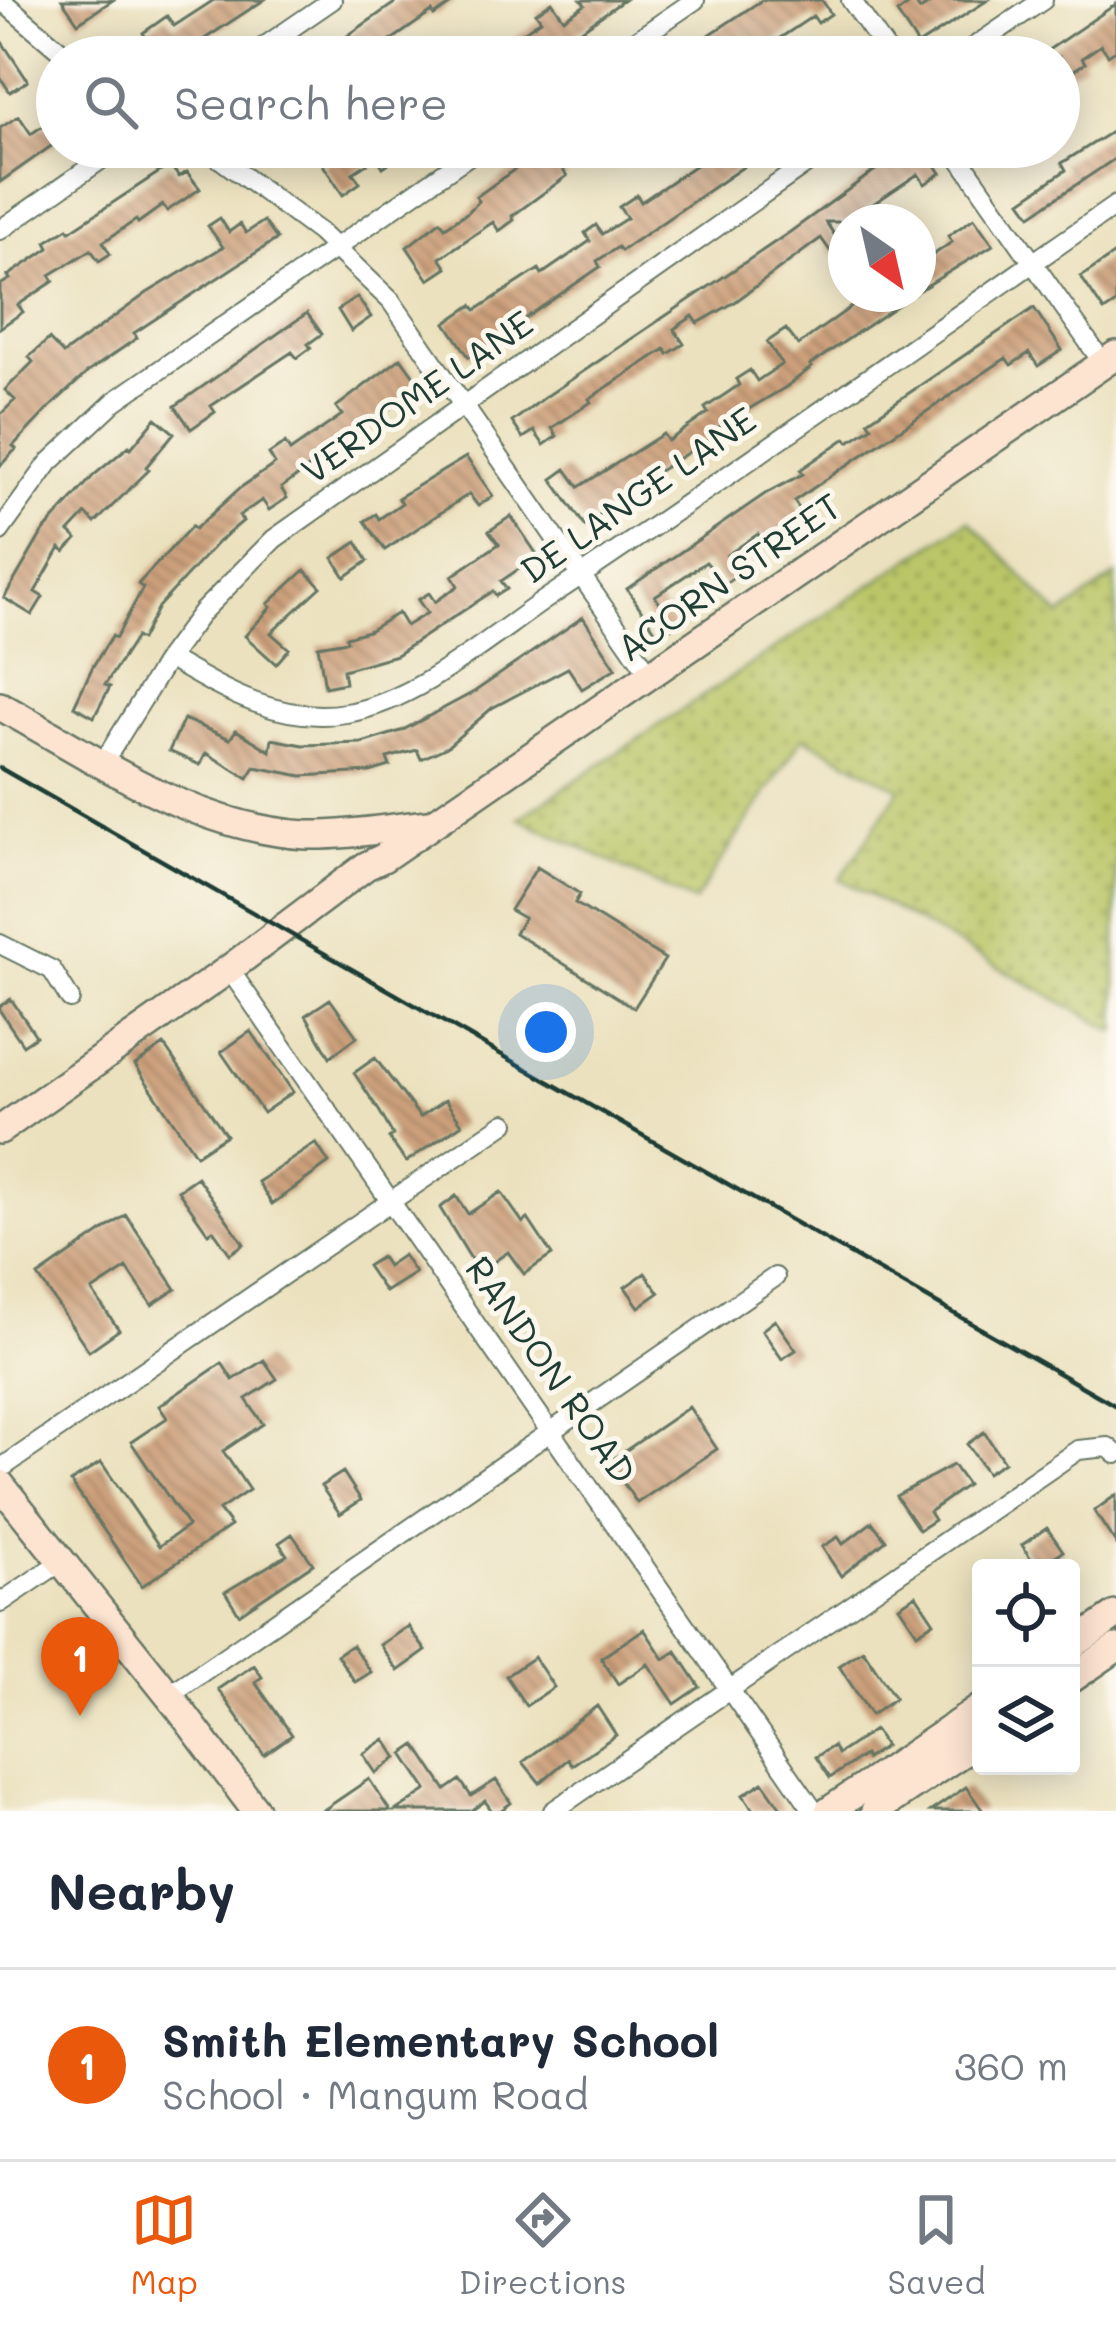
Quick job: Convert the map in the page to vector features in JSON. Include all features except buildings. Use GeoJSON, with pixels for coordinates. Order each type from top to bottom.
{"type":"FeatureCollection","features":[{"type":"Feature","properties":{"kind":"street"},"geometry":{"type":"LineString","coordinates":[[2,0],[44,36]]}},
{"type":"Feature","properties":{"kind":"street"},"geometry":{"type":"LineString","coordinates":[[280,36],[332,0]]}},
{"type":"Feature","properties":{"kind":"street"},"geometry":{"type":"LineString","coordinates":[[643,36],[695,0]]}},
{"type":"Feature","properties":{"kind":"street"},"geometry":{"type":"LineString","coordinates":[[851,0],[876,36]]}},
{"type":"Feature","properties":{"kind":"street"},"geometry":{"type":"LineString","coordinates":[[990,36],[1043,0]]}},
{"type":"Feature","properties":{"kind":"street"},"geometry":{"type":"LineString","coordinates":[[0,230],[89,168]]}},
{"type":"Feature","properties":{"kind":"street"},"geometry":{"type":"LineString","coordinates":[[235,168],[336,247],[391,302],[651,676]]}},
{"type":"Feature","properties":{"kind":"street"},"geometry":{"type":"LineString","coordinates":[[0,531],[50,463],[115,401],[451,168]]}},
{"type":"Feature","properties":{"kind":"street","name":"VERDOME LANE"},"geometry":{"type":"LineString","coordinates":[[103,763],[202,612],[274,539],[800,168]]}},
{"type":"Feature","properties":{"kind":"street"},"geometry":{"type":"LineString","coordinates":[[966,168],[1031,264],[1110,359]]}},
{"type":"Feature","properties":{"kind":"street","name":"DE LANGE LANE"},"geometry":{"type":"LineString","coordinates":[[168,658],[237,698],[293,714],[344,713],[396,699],[1116,205]]}},
{"type":"Feature","properties":{"kind":"street","name":"ACORN STREET"},"geometry":{"type":"LineString","coordinates":[[0,1130],[366,866],[1110,359]]}},
{"type":"Feature","properties":{"kind":"street"},"geometry":{"type":"LineString","coordinates":[[0,706],[186,809],[252,828],[310,835],[430,824]]}},
{"type":"Feature","properties":{"kind":"street"},"geometry":{"type":"LineString","coordinates":[[1,947],[52,970],[70,999]]}},
{"type":"Feature","properties":{"kind":"street","name":"RANDON ROAD"},"geometry":{"type":"LineString","coordinates":[[229,969],[814,1811]]}},
{"type":"Feature","properties":{"kind":"street"},"geometry":{"type":"LineString","coordinates":[[0,1469],[505,1123]]}},
{"type":"Feature","properties":{"kind":"street"},"geometry":{"type":"LineString","coordinates":[[169,1695],[775,1277]]}},
{"type":"Feature","properties":{"kind":"street"},"geometry":{"type":"LineString","coordinates":[[553,1811],[1078,1450],[1112,1451]]}},
{"type":"Feature","properties":{"kind":"street"},"geometry":{"type":"LineString","coordinates":[[0,1484],[256,1811]]}},
{"type":"Feature","properties":{"kind":"street"},"geometry":{"type":"LineString","coordinates":[[0,1603],[62,1561]]}},
{"type":"Feature","properties":{"kind":"street"},"geometry":{"type":"LineString","coordinates":[[1080,1640],[1116,1616]]}},
{"type":"Feature","properties":{"kind":"street"},"geometry":{"type":"LineString","coordinates":[[1080,1673],[1116,1648]]}},
{"type":"Feature","properties":{"kind":"street"},"geometry":{"type":"LineString","coordinates":[[829,1811],[972,1714]]}},
{"type":"Feature","properties":{"kind":"street"},"geometry":{"type":"LineString","coordinates":[[875,1811],[972,1746]]}},
{"type":"Feature","properties":{"kind":"green space"},"geometry":{"type":"Polygon","coordinates":[[[969,520],[1060,616],[1116,575],[1116,1032],[840,879],[900,789],[803,737],[694,902],[519,818],[969,520]]]}},
{"type":"Feature","properties":{"kind":"railway"},"geometry":{"type":"LineString","coordinates":[[0,768],[1116,1406]]}},
{"type":"Feature","properties":{"kind":"place","name":"Smith Elementary School"},"geometry":{"type":"Point","coordinates":[80,1716]}}]}
